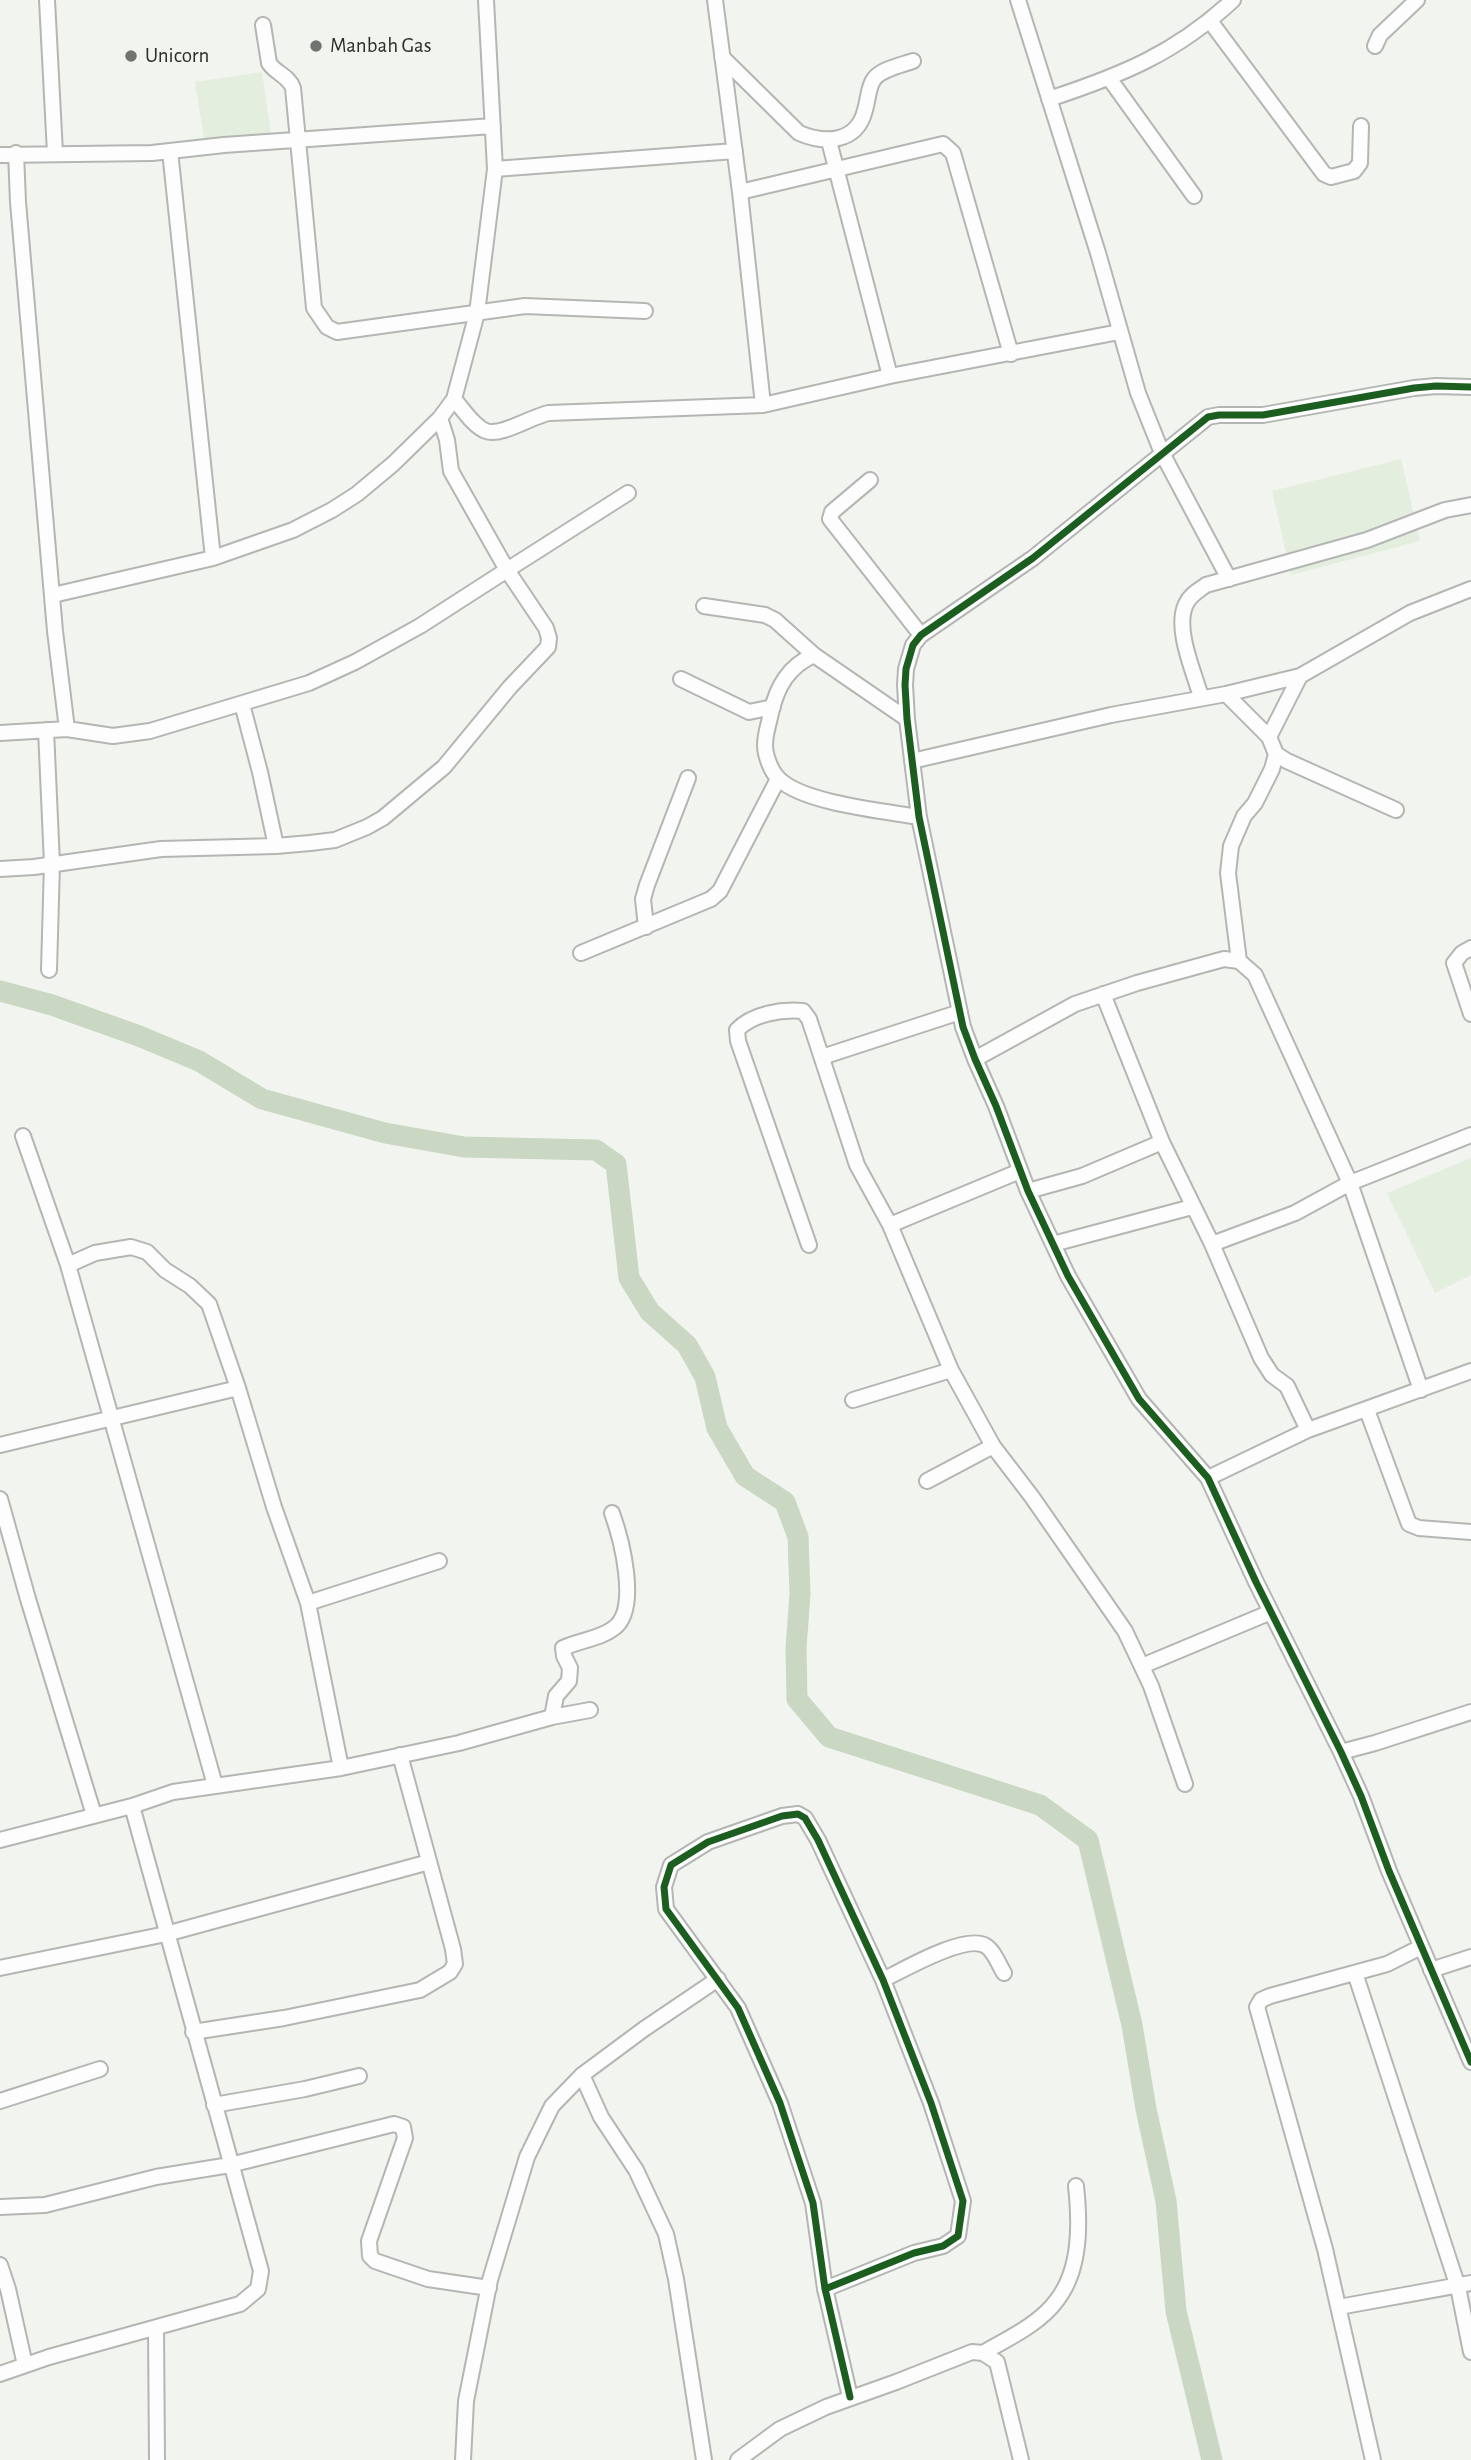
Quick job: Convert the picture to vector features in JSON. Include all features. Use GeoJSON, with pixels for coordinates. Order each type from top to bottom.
{"type":"FeatureCollection","features":[{"type":"Feature","properties":{"kind":"street"},"geometry":{"type":"LineString","coordinates":[[47,0],[55,153]]}},
{"type":"Feature","properties":{"kind":"street"},"geometry":{"type":"LineString","coordinates":[[53,595],[213,558],[293,530],[332,510],[393,464],[440,418],[454,399],[477,313],[495,169],[486,0]]}},
{"type":"Feature","properties":{"kind":"street"},"geometry":{"type":"LineString","coordinates":[[715,0],[740,192],[763,405]]}},
{"type":"Feature","properties":{"kind":"street"},"geometry":{"type":"LineString","coordinates":[[1018,0],[1098,253],[1138,393],[1162,453],[1229,579]]}},
{"type":"Feature","properties":{"kind":"street"},"geometry":{"type":"LineString","coordinates":[[1049,99],[1139,65],[1181,42],[1233,0]]}},
{"type":"Feature","properties":{"kind":"street"},"geometry":{"type":"LineString","coordinates":[[1375,46],[1380,35],[1417,0]]}},
{"type":"Feature","properties":{"kind":"street"},"geometry":{"type":"LineString","coordinates":[[1210,21],[1324,174],[1331,177],[1354,171],[1360,163],[1361,126]]}},
{"type":"Feature","properties":{"kind":"street"},"geometry":{"type":"LineString","coordinates":[[263,25],[269,63],[288,79],[293,88],[314,308],[327,327],[337,332],[525,306],[645,311]]}},
{"type":"Feature","properties":{"kind":"street"},"geometry":{"type":"LineString","coordinates":[[722,57],[799,133],[829,141],[854,131],[864,115],[872,81],[877,75],[913,61]]}},
{"type":"Feature","properties":{"kind":"street"},"geometry":{"type":"LineString","coordinates":[[1109,78],[1194,196]]}},
{"type":"Feature","properties":{"kind":"street"},"geometry":{"type":"LineString","coordinates":[[0,155],[152,153],[298,139],[493,126]]}},
{"type":"Feature","properties":{"kind":"street"},"geometry":{"type":"LineString","coordinates":[[829,141],[890,376]]}},
{"type":"Feature","properties":{"kind":"street"},"geometry":{"type":"LineString","coordinates":[[740,192],[943,144],[948,147],[953,153],[1011,355]]}},
{"type":"Feature","properties":{"kind":"street"},"geometry":{"type":"LineString","coordinates":[[170,151],[213,558]]}},
{"type":"Feature","properties":{"kind":"street"},"geometry":{"type":"LineString","coordinates":[[495,169],[735,151]]}},
{"type":"Feature","properties":{"kind":"street"},"geometry":{"type":"LineString","coordinates":[[16,153],[55,631],[67,729]]}},
{"type":"Feature","properties":{"kind":"street"},"geometry":{"type":"LineString","coordinates":[[454,399],[479,427],[496,432],[550,413],[763,405],[890,376],[1011,355],[1119,332]]}},
{"type":"Feature","properties":{"kind":"street"},"geometry":{"type":"LineString","coordinates":[[1471,387],[1414,388],[1263,415],[1208,417],[1033,558],[921,635],[913,645],[906,669],[907,719],[919,817],[960,1012],[975,1059],[996,1105],[1028,1191],[1068,1276],[1139,1399],[1208,1478],[1341,1752],[1471,2063]]}},
{"type":"Feature","properties":{"kind":"street"},"geometry":{"type":"LineString","coordinates":[[0,869],[161,849],[276,846],[335,839],[383,818],[444,768],[510,687],[548,647],[549,638],[546,628],[506,570],[451,471],[447,440],[440,418]]}},
{"type":"Feature","properties":{"kind":"street"},"geometry":{"type":"LineString","coordinates":[[870,480],[832,512],[830,519],[921,635]]}},
{"type":"Feature","properties":{"kind":"street"},"geometry":{"type":"LineString","coordinates":[[0,733],[67,729],[113,736],[149,731],[309,683],[355,662],[431,619],[628,493]]}},
{"type":"Feature","properties":{"kind":"street"},"geometry":{"type":"LineString","coordinates":[[1201,697],[1182,632],[1183,613],[1192,595],[1206,585],[1367,540],[1445,509],[1471,505]]}},
{"type":"Feature","properties":{"kind":"street"},"geometry":{"type":"LineString","coordinates":[[912,761],[1111,715],[1226,694],[1300,676],[1410,613],[1471,589]]}},
{"type":"Feature","properties":{"kind":"street"},"geometry":{"type":"LineString","coordinates":[[704,606],[765,615],[775,620],[814,654],[907,719]]}},
{"type":"Feature","properties":{"kind":"street"},"geometry":{"type":"LineString","coordinates":[[814,654],[794,665],[773,707],[765,744],[766,755],[778,779],[795,790],[820,799],[919,817]]}},
{"type":"Feature","properties":{"kind":"street"},"geometry":{"type":"LineString","coordinates":[[1269,737],[1300,676]]}},
{"type":"Feature","properties":{"kind":"street"},"geometry":{"type":"LineString","coordinates":[[681,679],[750,712],[773,707]]}},
{"type":"Feature","properties":{"kind":"street"},"geometry":{"type":"LineString","coordinates":[[1226,694],[1269,737],[1276,754],[1396,810]]}},
{"type":"Feature","properties":{"kind":"street"},"geometry":{"type":"LineString","coordinates":[[242,704],[261,772],[276,846]]}},
{"type":"Feature","properties":{"kind":"street"},"geometry":{"type":"LineString","coordinates":[[46,730],[52,864],[49,970]]}},
{"type":"Feature","properties":{"kind":"street"},"geometry":{"type":"LineString","coordinates":[[1239,961],[1228,873],[1231,846],[1244,816],[1255,803],[1272,769],[1276,754]]}},
{"type":"Feature","properties":{"kind":"street"},"geometry":{"type":"LineString","coordinates":[[646,927],[643,899],[688,778]]}},
{"type":"Feature","properties":{"kind":"street"},"geometry":{"type":"LineString","coordinates":[[581,953],[711,899],[720,891],[778,779]]}},
{"type":"Feature","properties":{"kind":"street"},"geometry":{"type":"LineString","coordinates":[[1471,948],[1454,962],[1471,1014]]}},
{"type":"Feature","properties":{"kind":"street"},"geometry":{"type":"LineString","coordinates":[[975,1059],[1075,1004],[1224,959],[1239,961],[1255,975],[1350,1183],[1421,1390]]}},
{"type":"Feature","properties":{"kind":"street"},"geometry":{"type":"LineString","coordinates":[[1103,994],[1162,1142],[1192,1207],[1213,1244],[1261,1358],[1272,1375],[1287,1386],[1308,1430]]}},
{"type":"Feature","properties":{"kind":"street"},"geometry":{"type":"LineString","coordinates":[[808,1245],[738,1041],[737,1030],[744,1023],[788,1010],[803,1011],[809,1019],[857,1166],[890,1225],[951,1370],[993,1446],[1125,1630],[1142,1666],[1185,1784]]}},
{"type":"Feature","properties":{"kind":"street"},"geometry":{"type":"LineString","coordinates":[[822,1057],[960,1012]]}},
{"type":"Feature","properties":{"kind":"street"},"geometry":{"type":"LineString","coordinates":[[1213,1244],[1295,1213],[1350,1183],[1471,1135]]}},
{"type":"Feature","properties":{"kind":"street"},"geometry":{"type":"LineString","coordinates":[[23,1136],[68,1265],[215,1785]]}},
{"type":"Feature","properties":{"kind":"street"},"geometry":{"type":"LineString","coordinates":[[1028,1191],[1082,1176],[1162,1142]]}},
{"type":"Feature","properties":{"kind":"street"},"geometry":{"type":"LineString","coordinates":[[890,1225],[1020,1171]]}},
{"type":"Feature","properties":{"kind":"street"},"geometry":{"type":"LineString","coordinates":[[1053,1244],[1192,1207]]}},
{"type":"Feature","properties":{"kind":"street"},"geometry":{"type":"LineString","coordinates":[[68,1265],[95,1253],[131,1247],[147,1252],[165,1270],[190,1286],[209,1304],[274,1507],[308,1603],[341,1768]]}},
{"type":"Feature","properties":{"kind":"street"},"geometry":{"type":"LineString","coordinates":[[853,1400],[951,1370]]}},
{"type":"Feature","properties":{"kind":"street"},"geometry":{"type":"LineString","coordinates":[[1208,1478],[1308,1430],[1471,1371]]}},
{"type":"Feature","properties":{"kind":"street"},"geometry":{"type":"LineString","coordinates":[[0,1445],[238,1388]]}},
{"type":"Feature","properties":{"kind":"street"},"geometry":{"type":"LineString","coordinates":[[1367,1410],[1409,1524],[1419,1528],[1471,1532]]}},
{"type":"Feature","properties":{"kind":"street"},"geometry":{"type":"LineString","coordinates":[[927,1481],[993,1446]]}},
{"type":"Feature","properties":{"kind":"street"},"geometry":{"type":"LineString","coordinates":[[0,1499],[94,1815]]}},
{"type":"Feature","properties":{"kind":"street"},"geometry":{"type":"LineString","coordinates":[[552,1717],[556,1696],[569,1681],[570,1668],[564,1656],[564,1648],[616,1628],[624,1615],[627,1601],[622,1541],[612,1513]]}},
{"type":"Feature","properties":{"kind":"street"},"geometry":{"type":"LineString","coordinates":[[308,1603],[439,1561]]}},
{"type":"Feature","properties":{"kind":"street"},"geometry":{"type":"LineString","coordinates":[[1142,1666],[1271,1612]]}},
{"type":"Feature","properties":{"kind":"street"},"geometry":{"type":"LineString","coordinates":[[0,1840],[132,1807],[173,1792],[341,1768],[459,1743],[552,1717],[590,1710]]}},
{"type":"Feature","properties":{"kind":"street"},"geometry":{"type":"LineString","coordinates":[[1341,1752],[1471,1712]]}},
{"type":"Feature","properties":{"kind":"street"},"geometry":{"type":"LineString","coordinates":[[193,2032],[284,2018],[420,1990],[450,1972],[455,1964],[400,1755]]}},
{"type":"Feature","properties":{"kind":"street"},"geometry":{"type":"LineString","coordinates":[[0,2374],[240,2304],[258,2289],[261,2271],[132,1807]]}},
{"type":"Feature","properties":{"kind":"street"},"geometry":{"type":"LineString","coordinates":[[825,2289],[914,2253],[943,2246],[958,2236],[963,2202],[930,2103],[883,1980],[818,1840],[805,1818],[799,1814],[782,1816],[708,1842],[671,1865],[664,1887],[666,1909],[738,2008],[780,2103],[813,2203],[825,2289],[850,2397]]}},
{"type":"Feature","properties":{"kind":"street"},"geometry":{"type":"LineString","coordinates":[[0,1968],[166,1934],[429,1863]]}},
{"type":"Feature","properties":{"kind":"street"},"geometry":{"type":"LineString","coordinates":[[883,1980],[951,1948],[977,1942],[988,1947],[1004,1973]]}},
{"type":"Feature","properties":{"kind":"street"},"geometry":{"type":"LineString","coordinates":[[1373,2460],[1322,2235],[1256,2007],[1261,2000],[1270,1996],[1387,1964],[1421,1947]]}},
{"type":"Feature","properties":{"kind":"street"},"geometry":{"type":"LineString","coordinates":[[1431,1970],[1471,1957]]}},
{"type":"Feature","properties":{"kind":"street"},"geometry":{"type":"LineString","coordinates":[[1355,1973],[1464,2285],[1471,2352]]}},
{"type":"Feature","properties":{"kind":"street"},"geometry":{"type":"LineString","coordinates":[[463,2460],[466,2401],[489,2288],[527,2157],[552,2106],[582,2075],[718,1979]]}},
{"type":"Feature","properties":{"kind":"street"},"geometry":{"type":"LineString","coordinates":[[0,2101],[100,2069]]}},
{"type":"Feature","properties":{"kind":"street"},"geometry":{"type":"LineString","coordinates":[[582,2075],[601,2117],[636,2170],[666,2234],[676,2280],[704,2460]]}},
{"type":"Feature","properties":{"kind":"street"},"geometry":{"type":"LineString","coordinates":[[214,2105],[305,2089],[359,2076]]}},
{"type":"Feature","properties":{"kind":"street"},"geometry":{"type":"LineString","coordinates":[[0,2207],[45,2205],[156,2177],[230,2165],[394,2124],[403,2127],[405,2138],[369,2241],[370,2256],[375,2261],[428,2279],[489,2288]]}},
{"type":"Feature","properties":{"kind":"street"},"geometry":{"type":"LineString","coordinates":[[738,2460],[780,2429],[850,2397],[896,2382],[961,2355],[983,2353],[1016,2334],[1058,2300],[1077,2248],[1079,2211],[1076,2186]]}},
{"type":"Feature","properties":{"kind":"street"},"geometry":{"type":"LineString","coordinates":[[0,2265],[25,2365]]}},
{"type":"Feature","properties":{"kind":"street"},"geometry":{"type":"LineString","coordinates":[[1339,2307],[1464,2285]]}},
{"type":"Feature","properties":{"kind":"street"},"geometry":{"type":"LineString","coordinates":[[156,2328],[157,2460]]}},
{"type":"Feature","properties":{"kind":"street"},"geometry":{"type":"LineString","coordinates":[[983,2353],[997,2362],[1021,2460]]}},
{"type":"Feature","properties":{"kind":"green space"},"geometry":{"type":"Polygon","coordinates":[[[262,72],[271,135],[205,145],[195,82],[262,72]]]}},
{"type":"Feature","properties":{"kind":"green space"},"geometry":{"type":"Polygon","coordinates":[[[1401,459],[1420,541],[1291,575],[1272,491],[1401,459]]]}},
{"type":"Feature","properties":{"kind":"green space"},"geometry":{"type":"Polygon","coordinates":[[[1471,1158],[1471,1275],[1435,1293],[1387,1193],[1471,1158]]]}},
{"type":"Feature","properties":{"kind":"waterway"},"geometry":{"type":"LineString","coordinates":[[0,991],[52,1005],[139,1036],[199,1061],[262,1099],[385,1133],[464,1147],[596,1150],[616,1164],[629,1278],[650,1312],[687,1345],[705,1377],[717,1428],[745,1476],[785,1502],[798,1537],[800,1594],[796,1648],[797,1699],[829,1737],[1040,1805],[1088,1840],[1132,2025],[1146,2109],[1166,2201],[1176,2311],[1212,2460]]}},
{"type":"Feature","properties":{"kind":"cycle path"},"geometry":{"type":"LineString","coordinates":[[1471,387],[1414,388],[1263,415],[1208,417],[1033,558],[921,635],[913,645],[906,669],[905,685],[919,817],[963,1027],[1028,1191],[1068,1276],[1139,1399],[1208,1478],[1361,1796],[1389,1871],[1471,2062]]}},
{"type":"Feature","properties":{"kind":"cycle path"},"geometry":{"type":"LineString","coordinates":[[825,2289],[914,2253],[943,2246],[958,2236],[963,2201],[931,2103],[883,1980],[818,1840],[805,1818],[798,1814],[782,1816],[708,1842],[671,1865],[664,1887],[666,1909],[738,2008],[780,2103],[813,2203],[825,2289],[850,2397]]}},
{"type":"Feature","properties":{"kind":"place","name":"Manbah Gas"},"geometry":{"type":"Point","coordinates":[316,46]}},
{"type":"Feature","properties":{"kind":"place","name":"Unicorn"},"geometry":{"type":"Point","coordinates":[131,56]}}]}
